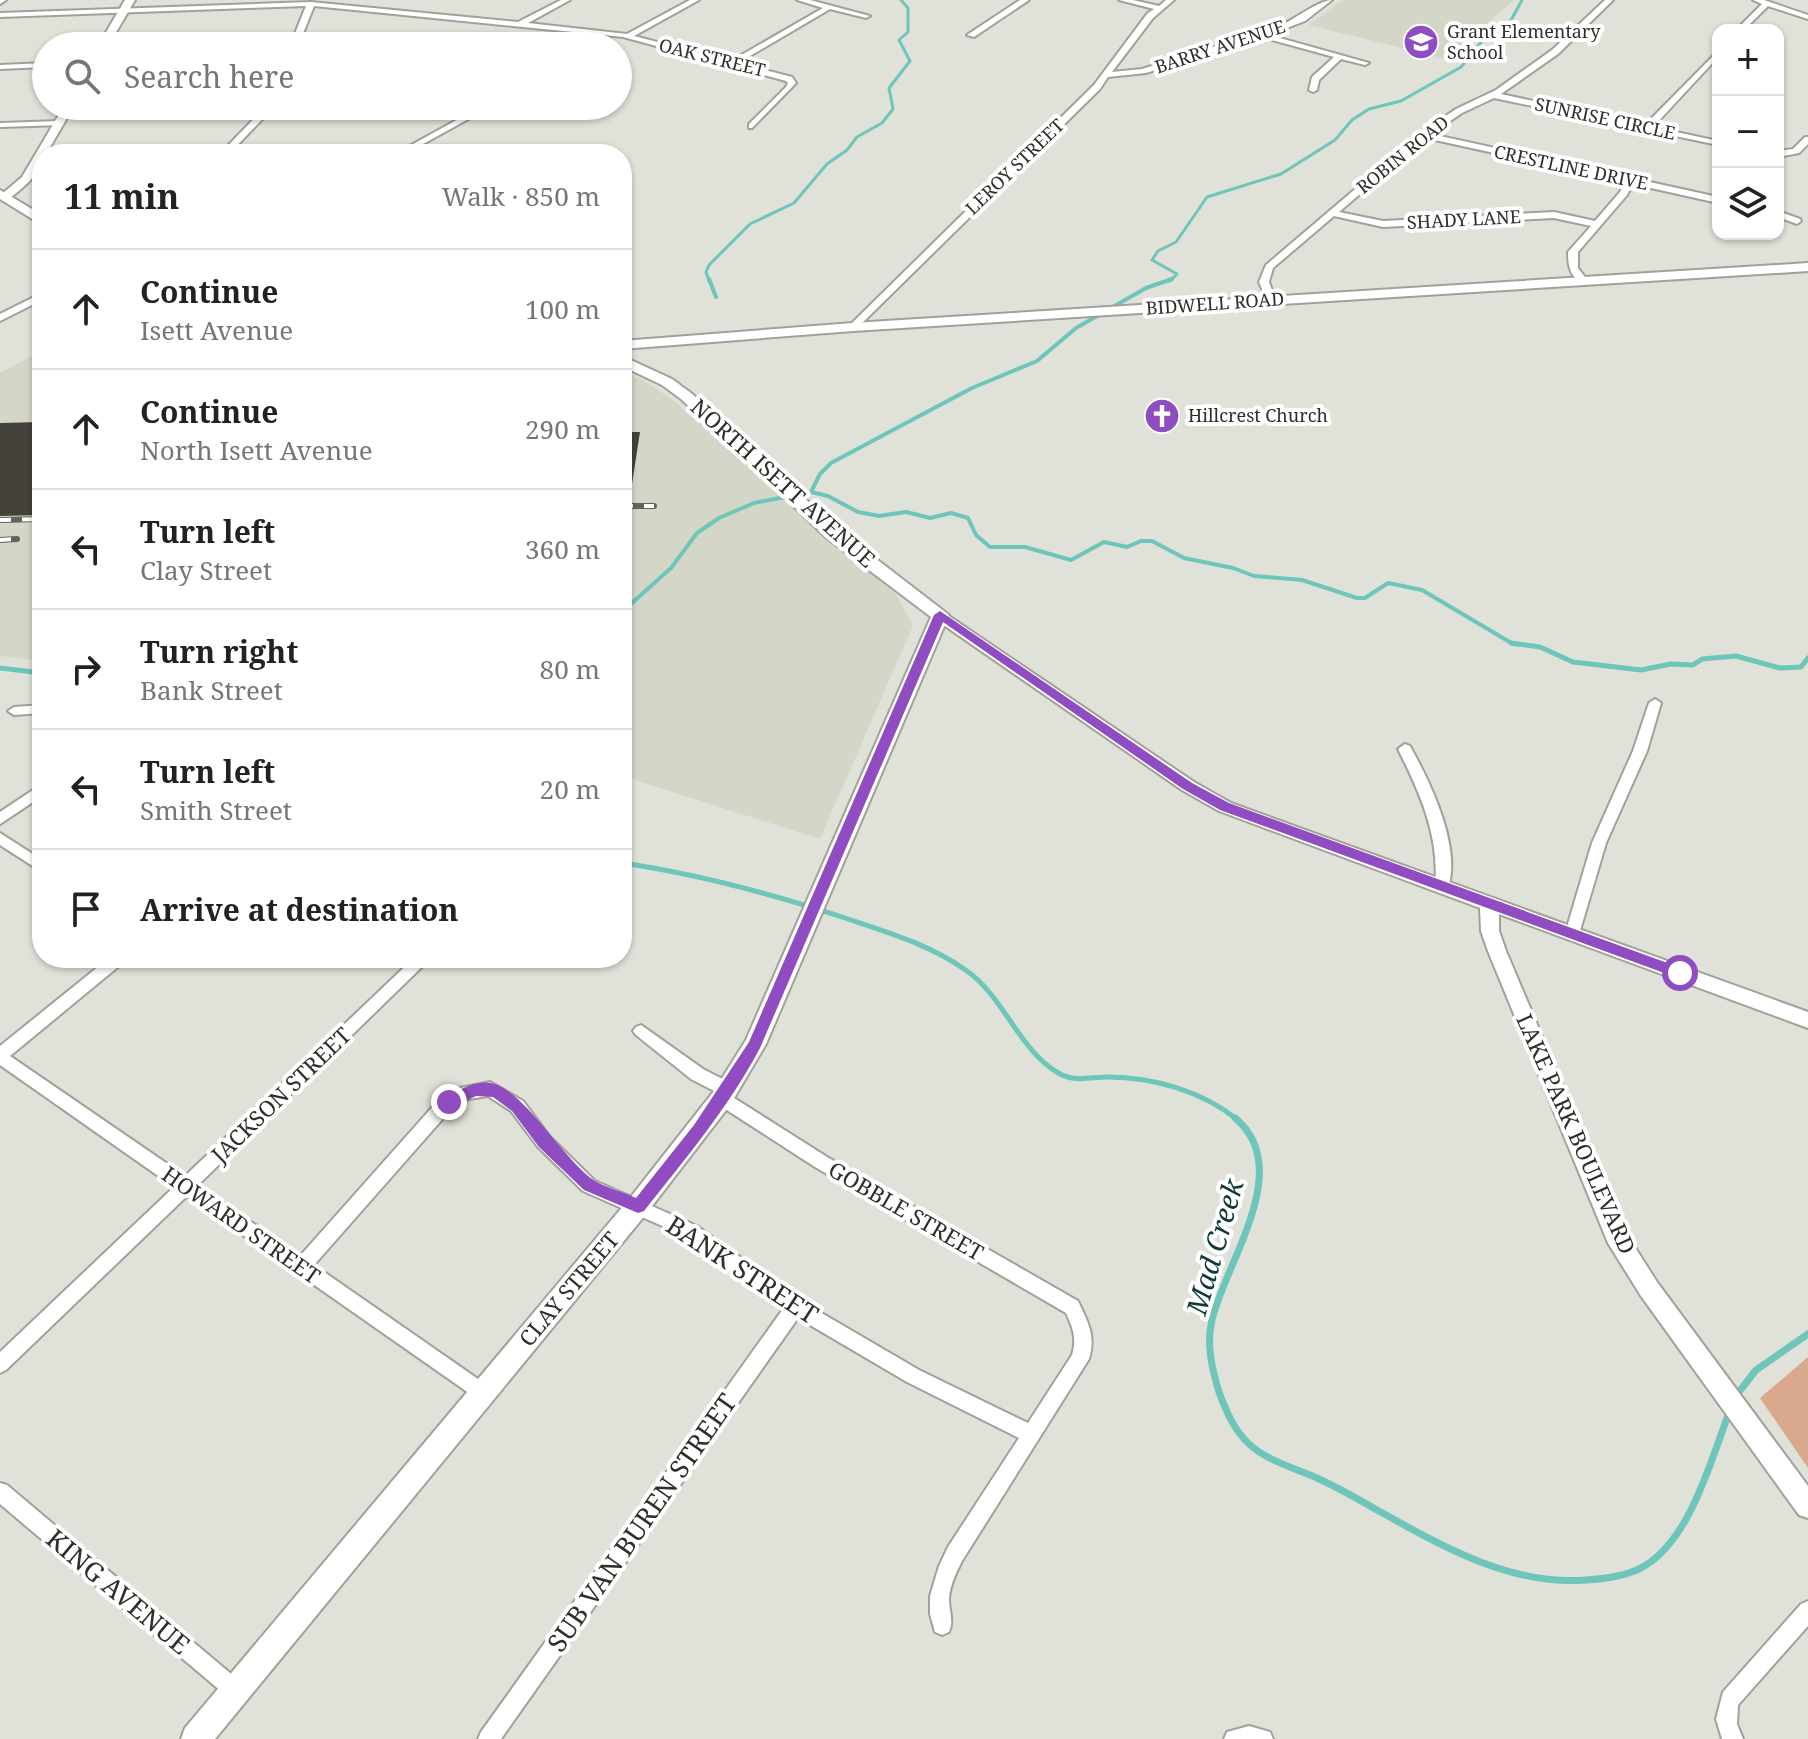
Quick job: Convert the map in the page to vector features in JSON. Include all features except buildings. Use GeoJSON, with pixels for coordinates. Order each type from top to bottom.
{"type":"FeatureCollection","features":[{"type":"Feature","properties":{"kind":"main road"},"geometry":{"type":"LineString","coordinates":[[3,195],[32,214]]}},
{"type":"Feature","properties":{"kind":"main road","name":"NORTH ISETT AVENUE"},"geometry":{"type":"LineString","coordinates":[[632,365],[667,382],[686,396],[834,535],[940,615]]}},
{"type":"Feature","properties":{"kind":"main road","name":"CLAY STREET"},"geometry":{"type":"LineString","coordinates":[[196,1739],[638,1206],[725,1094],[755,1044],[940,615]]}},
{"type":"Feature","properties":{"kind":"street"},"geometry":{"type":"LineString","coordinates":[[111,32],[130,0]]}},
{"type":"Feature","properties":{"kind":"street"},"geometry":{"type":"LineString","coordinates":[[520,25],[566,0]]}},
{"type":"Feature","properties":{"kind":"street"},"geometry":{"type":"LineString","coordinates":[[632,34],[695,0]]}},
{"type":"Feature","properties":{"kind":"street"},"geometry":{"type":"LineString","coordinates":[[801,0],[866,16]]}},
{"type":"Feature","properties":{"kind":"street"},"geometry":{"type":"LineString","coordinates":[[971,35],[1025,0]]}},
{"type":"Feature","properties":{"kind":"street"},"geometry":{"type":"LineString","coordinates":[[1123,0],[1160,8]]}},
{"type":"Feature","properties":{"kind":"street","name":"LEROY STREET"},"geometry":{"type":"LineString","coordinates":[[853,327],[1106,75],[1160,8],[1170,0]]}},
{"type":"Feature","properties":{"kind":"street","name":"BARRY AVENUE"},"geometry":{"type":"LineString","coordinates":[[1106,75],[1143,71],[1261,35],[1294,23],[1328,0]]}},
{"type":"Feature","properties":{"kind":"street","name":"ROBIN ROAD"},"geometry":{"type":"LineString","coordinates":[[1271,301],[1264,282],[1269,267],[1424,135],[1459,111],[1493,95],[1555,52],[1609,0]]}},
{"type":"Feature","properties":{"kind":"street"},"geometry":{"type":"LineString","coordinates":[[1757,0],[1808,17]]}},
{"type":"Feature","properties":{"kind":"street"},"geometry":{"type":"LineString","coordinates":[[1746,24],[1767,3]]}},
{"type":"Feature","properties":{"kind":"street"},"geometry":{"type":"LineString","coordinates":[[300,32],[311,4]]}},
{"type":"Feature","properties":{"kind":"street","name":"OAK STREET"},"geometry":{"type":"LineString","coordinates":[[0,15],[311,4],[595,32]]}},
{"type":"Feature","properties":{"kind":"street"},"geometry":{"type":"LineString","coordinates":[[409,14],[418,7]]}},
{"type":"Feature","properties":{"kind":"street"},"geometry":{"type":"LineString","coordinates":[[733,63],[829,7]]}},
{"type":"Feature","properties":{"kind":"street"},"geometry":{"type":"LineString","coordinates":[[1261,35],[1365,63]]}},
{"type":"Feature","properties":{"kind":"street","name":"OAK STREET"},"geometry":{"type":"LineString","coordinates":[[632,37],[789,79],[792,83],[789,88],[752,126]]}},
{"type":"Feature","properties":{"kind":"street"},"geometry":{"type":"LineString","coordinates":[[1313,90],[1315,79],[1339,57]]}},
{"type":"Feature","properties":{"kind":"street"},"geometry":{"type":"LineString","coordinates":[[1647,128],[1712,59]]}},
{"type":"Feature","properties":{"kind":"street"},"geometry":{"type":"LineString","coordinates":[[0,67],[32,66]]}},
{"type":"Feature","properties":{"kind":"street","name":"SUNRISE CIRCLE"},"geometry":{"type":"LineString","coordinates":[[1493,95],[1712,142]]}},
{"type":"Feature","properties":{"kind":"street"},"geometry":{"type":"LineString","coordinates":[[47,144],[61,120]]}},
{"type":"Feature","properties":{"kind":"street"},"geometry":{"type":"LineString","coordinates":[[234,144],[257,120]]}},
{"type":"Feature","properties":{"kind":"street"},"geometry":{"type":"LineString","coordinates":[[418,144],[462,120]]}},
{"type":"Feature","properties":{"kind":"street"},"geometry":{"type":"LineString","coordinates":[[0,125],[59,123]]}},
{"type":"Feature","properties":{"kind":"street","name":"CRESTLINE DRIVE"},"geometry":{"type":"LineString","coordinates":[[1424,135],[1712,199]]}},
{"type":"Feature","properties":{"kind":"street"},"geometry":{"type":"LineString","coordinates":[[1784,153],[1796,151],[1808,139]]}},
{"type":"Feature","properties":{"kind":"street"},"geometry":{"type":"LineString","coordinates":[[3,195],[20,187],[32,169]]}},
{"type":"Feature","properties":{"kind":"street"},"geometry":{"type":"LineString","coordinates":[[1583,281],[1573,268],[1573,252],[1629,182]]}},
{"type":"Feature","properties":{"kind":"street","name":"SHADY LANE"},"geometry":{"type":"LineString","coordinates":[[1332,213],[1383,224],[1554,215],[1596,224]]}},
{"type":"Feature","properties":{"kind":"street"},"geometry":{"type":"LineString","coordinates":[[1784,216],[1797,221]]}},
{"type":"Feature","properties":{"kind":"street","name":"BIDWELL ROAD"},"geometry":{"type":"LineString","coordinates":[[632,344],[853,327],[1808,267]]}},
{"type":"Feature","properties":{"kind":"street"},"geometry":{"type":"LineString","coordinates":[[0,318],[32,301]]}},
{"type":"Feature","properties":{"kind":"street","name":"NORTH ISETT AVENUE"},"geometry":{"type":"LineString","coordinates":[[940,615],[1209,799],[1249,817],[1808,1020]]}},
{"type":"Feature","properties":{"kind":"street"},"geometry":{"type":"LineString","coordinates":[[1572,934],[1599,843],[1640,751],[1655,703]]}},
{"type":"Feature","properties":{"kind":"street"},"geometry":{"type":"LineString","coordinates":[[14,711],[32,710]]}},
{"type":"Feature","properties":{"kind":"street"},"geometry":{"type":"LineString","coordinates":[[1405,749],[1428,801],[1443,850],[1446,870],[1442,887]]}},
{"type":"Feature","properties":{"kind":"street"},"geometry":{"type":"LineString","coordinates":[[0,819],[32,796]]}},
{"type":"Feature","properties":{"kind":"street"},"geometry":{"type":"LineString","coordinates":[[0,838],[32,860]]}},
{"type":"Feature","properties":{"kind":"street","name":"LAKE PARK BOULEVARD"},"geometry":{"type":"LineString","coordinates":[[1489,903],[1490,931],[1497,951],[1616,1236],[1649,1289],[1808,1506]]}},
{"type":"Feature","properties":{"kind":"street"},"geometry":{"type":"LineString","coordinates":[[0,1056],[107,968]]}},
{"type":"Feature","properties":{"kind":"street","name":"JACKSON STREET"},"geometry":{"type":"LineString","coordinates":[[0,1364],[414,968]]}},
{"type":"Feature","properties":{"kind":"street","name":"GOBBLE STREET"},"geometry":{"type":"LineString","coordinates":[[641,1031],[821,1162],[1072,1307],[1083,1330],[1084,1346],[1080,1359],[1030,1434]]}},
{"type":"Feature","properties":{"kind":"street","name":"HOWARD STREET"},"geometry":{"type":"LineString","coordinates":[[0,1056],[482,1392]]}},
{"type":"Feature","properties":{"kind":"street","name":"BANK STREET"},"geometry":{"type":"LineString","coordinates":[[301,1267],[441,1109],[474,1090],[490,1089],[517,1106],[544,1142],[589,1186],[691,1231],[795,1307],[913,1376],[1030,1434]]}},
{"type":"Feature","properties":{"kind":"street","name":"SUB VAN BUREN STREET"},"geometry":{"type":"LineString","coordinates":[[488,1739],[795,1307]]}},
{"type":"Feature","properties":{"kind":"street"},"geometry":{"type":"LineString","coordinates":[[942,1625],[938,1591],[943,1576],[1030,1434]]}},
{"type":"Feature","properties":{"kind":"street","name":"KING AVENUE"},"geometry":{"type":"LineString","coordinates":[[0,1492],[236,1691]]}},
{"type":"Feature","properties":{"kind":"street"},"geometry":{"type":"LineString","coordinates":[[1733,1739],[1728,1731],[1725,1713],[1730,1699],[1808,1611]]}},
{"type":"Feature","properties":{"kind":"street"},"geometry":{"type":"LineString","coordinates":[[1236,1738],[1263,1739]]}},
{"type":"Feature","properties":{"kind":"shaded area","name":"Grant Elementary School"},"geometry":{"type":"Polygon","coordinates":[[[1342,0],[1514,0],[1446,59],[1309,25],[1342,0]]]}},
{"type":"Feature","properties":{"kind":"shaded area"},"geometry":{"type":"Polygon","coordinates":[[[32,356],[32,660],[0,656],[0,373],[32,356]]]}},
{"type":"Feature","properties":{"kind":"shaded area"},"geometry":{"type":"Polygon","coordinates":[[[632,376],[677,403],[896,594],[913,626],[820,839],[632,779],[632,376]]]}},
{"type":"Feature","properties":{"kind":"shaded area"},"geometry":{"type":"Polygon","coordinates":[[[1808,1357],[1808,1468],[1760,1398],[1808,1357]]]}},
{"type":"Feature","properties":{"kind":"waterway"},"geometry":{"type":"LineString","coordinates":[[709,281],[706,272],[709,265],[750,224],[794,203],[827,164],[847,150],[857,137],[882,123],[893,109],[889,88],[910,61],[899,40],[908,32],[908,8],[901,0]]}},
{"type":"Feature","properties":{"kind":"waterway"},"geometry":{"type":"LineString","coordinates":[[1172,279],[1177,274],[1152,260],[1158,251],[1176,242],[1207,197],[1281,174],[1335,140],[1352,120],[1369,109],[1401,101],[1461,67],[1486,36],[1510,22],[1522,0]]}},
{"type":"Feature","properties":{"kind":"waterway"},"geometry":{"type":"LineString","coordinates":[[709,279],[716,297]]}},
{"type":"Feature","properties":{"kind":"waterway"},"geometry":{"type":"LineString","coordinates":[[811,492],[820,474],[831,463],[972,388],[1037,361],[1076,328],[1146,288],[1172,279]]}},
{"type":"Feature","properties":{"kind":"waterway"},"geometry":{"type":"LineString","coordinates":[[632,603],[671,568],[697,533],[719,518],[754,503],[811,492]]}},
{"type":"Feature","properties":{"kind":"waterway"},"geometry":{"type":"LineString","coordinates":[[811,492],[828,496],[858,512],[879,516],[906,512],[930,518],[951,513],[968,518],[976,535],[990,547],[1025,547],[1071,560],[1104,542],[1127,547],[1141,541],[1152,541],[1184,558],[1233,568],[1254,576],[1302,580],[1357,598],[1365,598],[1388,583],[1422,590],[1511,643]]}},
{"type":"Feature","properties":{"kind":"waterway"},"geometry":{"type":"LineString","coordinates":[[1511,643],[1540,647],[1573,662],[1641,670],[1671,664],[1693,665],[1702,659],[1736,656],[1780,668],[1801,667],[1808,658]]}},
{"type":"Feature","properties":{"kind":"waterway"},"geometry":{"type":"LineString","coordinates":[[1511,643],[1522,645]]}},
{"type":"Feature","properties":{"kind":"waterway","name":"Mad Creek"},"geometry":{"type":"LineString","coordinates":[[0,668],[32,672]]}},
{"type":"Feature","properties":{"kind":"waterway","name":"Mad Creek"},"geometry":{"type":"LineString","coordinates":[[632,865],[763,893],[908,940],[953,962],[980,982],[1034,1052],[1060,1074],[1077,1078],[1125,1078],[1159,1083],[1209,1101],[1238,1120]]}},
{"type":"Feature","properties":{"kind":"waterway","name":"Mad Creek"},"geometry":{"type":"LineString","coordinates":[[1235,1118],[1252,1139],[1259,1163],[1258,1189],[1212,1320],[1210,1347],[1216,1383],[1231,1420],[1244,1439],[1265,1456],[1334,1486],[1426,1537],[1477,1561],[1530,1577],[1599,1579],[1639,1569],[1657,1557],[1672,1540],[1696,1498],[1730,1410]]}},
{"type":"Feature","properties":{"kind":"waterway","name":"Mad Creek"},"geometry":{"type":"LineString","coordinates":[[1735,1397],[1756,1370],[1808,1334]]}},
{"type":"Feature","properties":{"kind":"railway"},"geometry":{"type":"LineString","coordinates":[[632,506],[654,506]]}},
{"type":"Feature","properties":{"kind":"railway"},"geometry":{"type":"LineString","coordinates":[[0,520],[32,519]]}},
{"type":"Feature","properties":{"kind":"railway"},"geometry":{"type":"LineString","coordinates":[[0,540],[17,539]]}},
{"type":"Feature","properties":{"kind":"place","name":"Grant Elementary School"},"geometry":{"type":"Point","coordinates":[1421,42]}},
{"type":"Feature","properties":{"kind":"place","name":"Hillcrest Church"},"geometry":{"type":"Point","coordinates":[1162,416]}},
{"type":"Feature","properties":{"kind":"route"},"geometry":{"type":"LineString","coordinates":[[449,1102],[482,1088],[498,1093],[517,1106],[544,1142],[589,1186],[638,1206],[699,1130],[741,1070],[755,1044],[940,615],[1188,786],[1225,807],[1680,973]]}}]}
